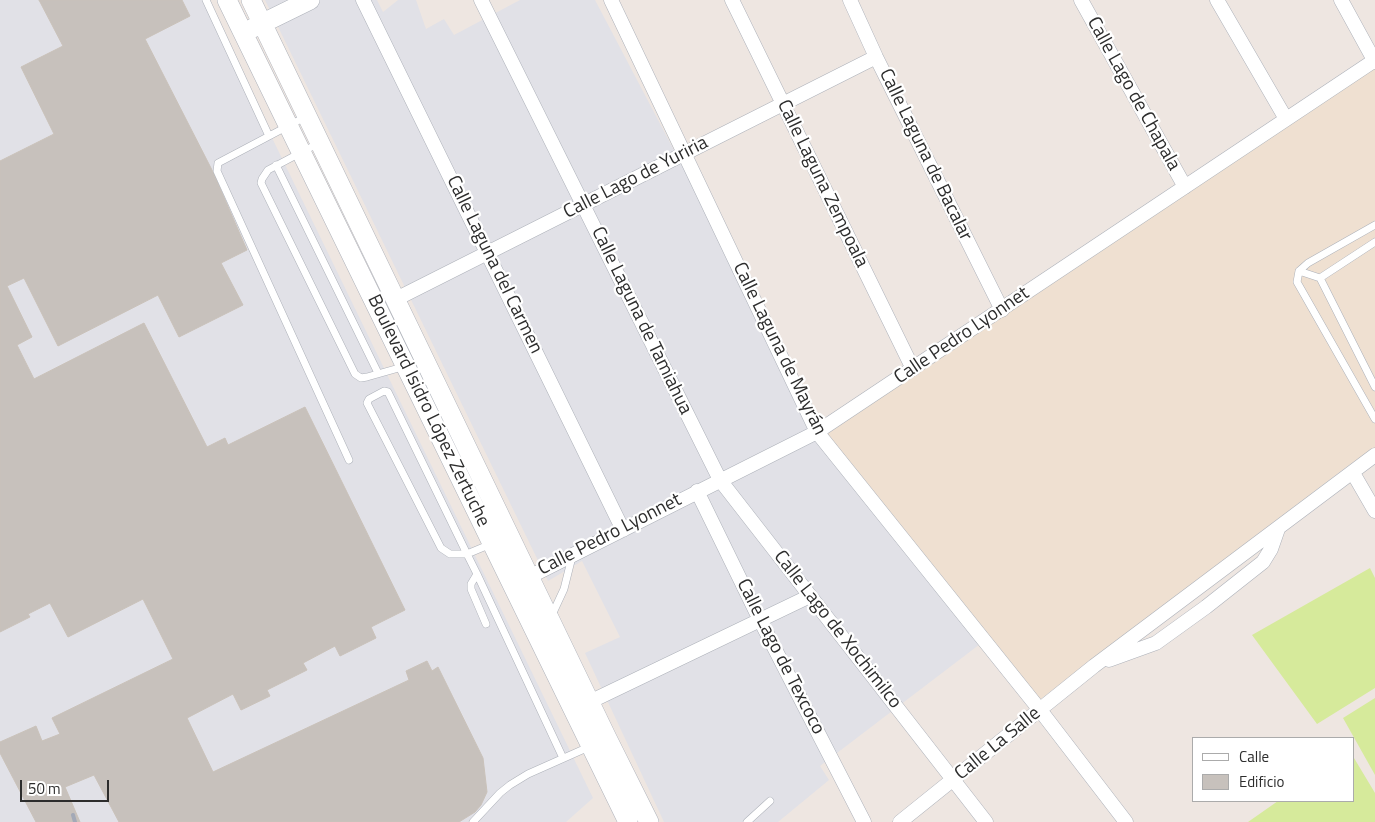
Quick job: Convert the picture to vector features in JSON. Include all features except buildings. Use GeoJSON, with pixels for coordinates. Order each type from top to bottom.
{"type":"FeatureCollection","features":[{"type":"Feature","properties":{"kind":"main road"},"geometry":{"type":"LineString","coordinates":[[243,34],[310,0]]}},
{"type":"Feature","properties":{"kind":"main road"},"geometry":{"type":"LineString","coordinates":[[230,7],[256,2]]}},
{"type":"Feature","properties":{"kind":"main road","name":"Boulevard Isidro López Zertuche"},"geometry":{"type":"LineString","coordinates":[[256,2],[263,23],[396,299],[482,502]]}},
{"type":"Feature","properties":{"kind":"main road","name":"Boulevard Isidro López Zertuche"},"geometry":{"type":"LineString","coordinates":[[230,7],[406,366],[501,539],[599,742],[628,822]]}},
{"type":"Feature","properties":{"kind":"main road","name":"Boulevard Isidro López Zertuche"},"geometry":{"type":"LineString","coordinates":[[501,539],[529,577],[550,620],[582,706]]}},
{"type":"Feature","properties":{"kind":"main road","name":"Boulevard Isidro López Zertuche"},"geometry":{"type":"LineString","coordinates":[[599,742],[649,822]]}},
{"type":"Feature","properties":{"kind":"street","name":"Calle Laguna del Carmen"},"geometry":{"type":"LineString","coordinates":[[363,0],[623,530]]}},
{"type":"Feature","properties":{"kind":"street","name":"Calle Laguna de Tamiahua"},"geometry":{"type":"LineString","coordinates":[[481,0],[720,480]]}},
{"type":"Feature","properties":{"kind":"street","name":"Calle Laguna de Mayrán"},"geometry":{"type":"LineString","coordinates":[[611,0],[817,432],[1040,710],[1126,822]]}},
{"type":"Feature","properties":{"kind":"street","name":"Calle Laguna Zempoala"},"geometry":{"type":"LineString","coordinates":[[732,0],[913,369]]}},
{"type":"Feature","properties":{"kind":"street","name":"Calle Laguna de Bacalar"},"geometry":{"type":"LineString","coordinates":[[850,0],[876,57],[1002,310]]}},
{"type":"Feature","properties":{"kind":"street","name":"Calle Lago de Chapala"},"geometry":{"type":"LineString","coordinates":[[1081,0],[1185,187]]}},
{"type":"Feature","properties":{"kind":"street"},"geometry":{"type":"LineString","coordinates":[[1217,0],[1286,119]]}},
{"type":"Feature","properties":{"kind":"street"},"geometry":{"type":"LineString","coordinates":[[1341,0],[1375,61]]}},
{"type":"Feature","properties":{"kind":"street","name":"Calle Lago de Yuriria"},"geometry":{"type":"LineString","coordinates":[[396,299],[876,57]]}},
{"type":"Feature","properties":{"kind":"street","name":"Calle Pedro Lyonnet"},"geometry":{"type":"LineString","coordinates":[[529,577],[817,432],[1375,61]]}},
{"type":"Feature","properties":{"kind":"street","name":"Calle La Salle"},"geometry":{"type":"LineString","coordinates":[[900,822],[1094,666],[1375,455]]}},
{"type":"Feature","properties":{"kind":"street"},"geometry":{"type":"LineString","coordinates":[[1353,473],[1375,511]]}},
{"type":"Feature","properties":{"kind":"street","name":"Calle Lago de Xochimilco"},"geometry":{"type":"LineString","coordinates":[[720,480],[986,822]]}},
{"type":"Feature","properties":{"kind":"street","name":"Calle Lago de Texcoco"},"geometry":{"type":"LineString","coordinates":[[697,491],[760,620],[864,822]]}},
{"type":"Feature","properties":{"kind":"street","name":"Calle La Salle"},"geometry":{"type":"LineString","coordinates":[[1094,666],[1156,643],[1206,607],[1263,562],[1271,549],[1279,528]]}},
{"type":"Feature","properties":{"kind":"street"},"geometry":{"type":"LineString","coordinates":[[582,706],[810,596]]}},
{"type":"Feature","properties":{"kind":"lane"},"geometry":{"type":"LineString","coordinates":[[206,0],[269,136]]}},
{"type":"Feature","properties":{"kind":"lane"},"geometry":{"type":"LineString","coordinates":[[307,116],[218,163],[217,171],[349,460]]}},
{"type":"Feature","properties":{"kind":"lane"},"geometry":{"type":"LineString","coordinates":[[320,143],[276,165],[264,174],[262,183],[354,374],[362,378],[406,366]]}},
{"type":"Feature","properties":{"kind":"lane"},"geometry":{"type":"LineString","coordinates":[[276,165],[378,374]]}},
{"type":"Feature","properties":{"kind":"lane"},"geometry":{"type":"LineString","coordinates":[[1375,225],[1308,263],[1299,271],[1297,282],[1375,419]]}},
{"type":"Feature","properties":{"kind":"lane"},"geometry":{"type":"LineString","coordinates":[[1320,278],[1375,242]]}},
{"type":"Feature","properties":{"kind":"lane"},"geometry":{"type":"LineString","coordinates":[[1299,271],[1320,278],[1375,387]]}},
{"type":"Feature","properties":{"kind":"lane"},"geometry":{"type":"LineString","coordinates":[[501,539],[467,554],[450,554],[441,548],[367,403],[369,399],[384,390],[388,392],[467,554],[563,758]]}},
{"type":"Feature","properties":{"kind":"lane"},"geometry":{"type":"LineString","coordinates":[[550,620],[564,589],[572,555]]}},
{"type":"Feature","properties":{"kind":"lane"},"geometry":{"type":"LineString","coordinates":[[476,574],[471,584],[471,589],[486,624]]}},
{"type":"Feature","properties":{"kind":"lane"},"geometry":{"type":"LineString","coordinates":[[473,822],[510,785],[528,774],[599,742]]}},
{"type":"Feature","properties":{"kind":"lane"},"geometry":{"type":"LineString","coordinates":[[747,822],[770,801]]}},
{"type":"Feature","properties":{"kind":"shaded area"},"geometry":{"type":"Polygon","coordinates":[[[0,0],[205,0],[593,798],[566,822],[0,822],[0,0]]]}},
{"type":"Feature","properties":{"kind":"shaded area"},"geometry":{"type":"Polygon","coordinates":[[[265,0],[377,0],[383,12],[398,0],[416,0],[426,29],[444,19],[454,35],[520,0],[595,0],[820,428],[984,641],[820,766],[829,780],[778,822],[664,822],[585,653],[620,637],[582,561],[548,581],[265,0]]]}},
{"type":"Feature","properties":{"kind":"shaded area"},"geometry":{"type":"Polygon","coordinates":[[[1375,62],[1375,448],[1349,465],[1038,701],[817,432],[1375,62]]]}},
{"type":"Feature","properties":{"kind":"green space"},"geometry":{"type":"Polygon","coordinates":[[[1370,568],[1375,578],[1375,688],[1317,724],[1252,635],[1370,568]]]}},
{"type":"Feature","properties":{"kind":"green space"},"geometry":{"type":"Polygon","coordinates":[[[1375,698],[1375,775],[1355,737],[1343,718],[1375,698]]]}},
{"type":"Feature","properties":{"kind":"green space"},"geometry":{"type":"Polygon","coordinates":[[[1355,760],[1375,793],[1375,822],[1248,822],[1277,802],[1355,802],[1355,760]]]}},
{"type":"Feature","properties":{"kind":"railway"},"geometry":{"type":"LineString","coordinates":[[73,815],[75,822]]}}]}
